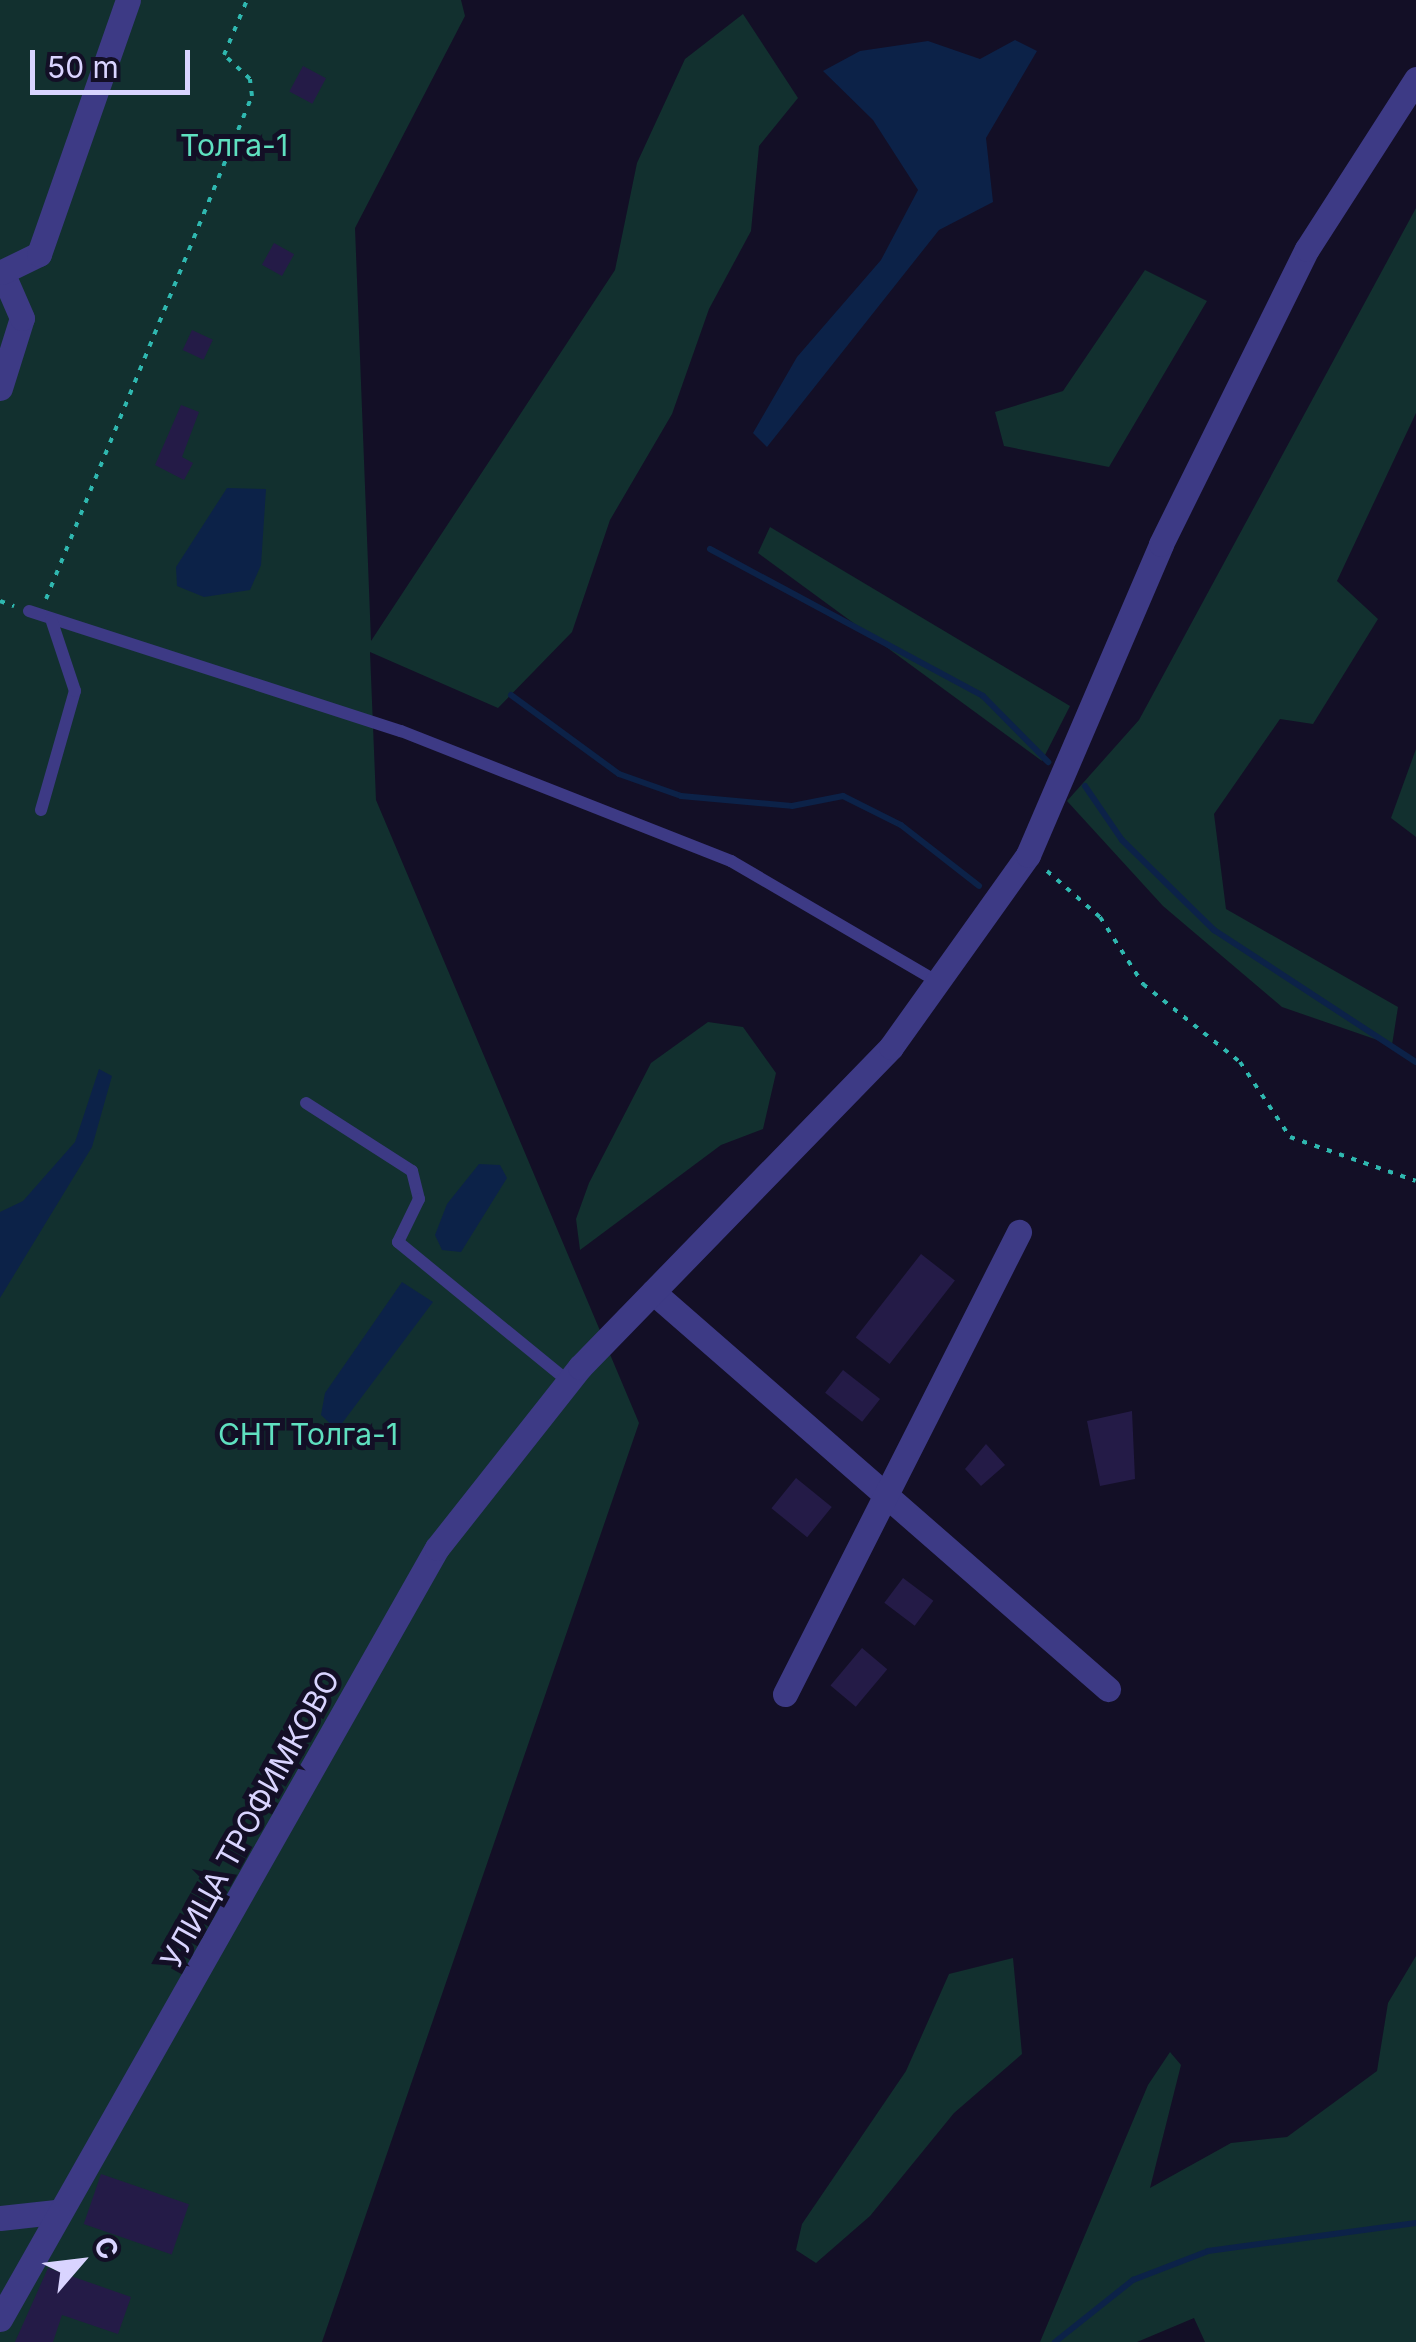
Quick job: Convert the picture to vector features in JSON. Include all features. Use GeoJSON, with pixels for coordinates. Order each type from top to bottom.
{"type":"FeatureCollection","features":[{"type":"Feature","properties":{"kind":"street"},"geometry":{"type":"LineString","coordinates":[[0,388],[22,318],[2,272],[39,254],[128,0]]}},
{"type":"Feature","properties":{"kind":"street","name":"УЛИЦА ТРОФИМКОВО"},"geometry":{"type":"LineString","coordinates":[[0,2319],[54,2212],[173,2026],[438,1548],[575,1374],[891,1047],[935,980],[1028,855],[1161,544],[1307,249],[1416,79]]}},
{"type":"Feature","properties":{"kind":"street"},"geometry":{"type":"LineString","coordinates":[[785,1694],[1019,1232]]}},
{"type":"Feature","properties":{"kind":"street"},"geometry":{"type":"LineString","coordinates":[[653,1292],[1108,1689]]}},
{"type":"Feature","properties":{"kind":"street"},"geometry":{"type":"LineString","coordinates":[[0,2218],[54,2212]]}},
{"type":"Feature","properties":{"kind":"lane"},"geometry":{"type":"LineString","coordinates":[[40,614],[75,691],[41,810]]}},
{"type":"Feature","properties":{"kind":"lane"},"geometry":{"type":"LineString","coordinates":[[40,614],[401,731],[731,861],[935,980]]}},
{"type":"Feature","properties":{"kind":"lane"},"geometry":{"type":"LineString","coordinates":[[306,1103],[412,1171],[419,1198],[398,1242],[575,1374]]}},
{"type":"Feature","properties":{"kind":"path"},"geometry":{"type":"LineString","coordinates":[[40,614],[252,96],[250,79],[224,56],[247,0]]}},
{"type":"Feature","properties":{"kind":"path"},"geometry":{"type":"LineString","coordinates":[[1028,855],[1100,918],[1143,984],[1240,1062],[1290,1137],[1416,1181]]}},
{"type":"Feature","properties":{"kind":"green space","name":"СНТ Толга-1"},"geometry":{"type":"Polygon","coordinates":[[[0,0],[461,0],[465,16],[355,228],[371,641],[615,270],[637,163],[685,59],[743,14],[798,98],[759,146],[751,231],[709,309],[672,414],[610,520],[572,632],[498,708],[370,652],[376,800],[639,1423],[322,2342],[0,2342],[0,0]]]}},
{"type":"Feature","properties":{"kind":"green space"},"geometry":{"type":"Polygon","coordinates":[[[1416,208],[1416,413],[1337,581],[1378,619],[1313,724],[1280,719],[1214,814],[1226,909],[1398,1007],[1392,1045],[1282,1007],[1163,906],[1067,801],[1139,720],[1416,208]]]}},
{"type":"Feature","properties":{"kind":"green space"},"geometry":{"type":"Polygon","coordinates":[[[1145,270],[1207,301],[1109,467],[1004,446],[995,412],[1063,391],[1145,270]]]}},
{"type":"Feature","properties":{"kind":"green space"},"geometry":{"type":"Polygon","coordinates":[[[770,527],[1070,706],[1042,761],[758,553],[770,527]]]}},
{"type":"Feature","properties":{"kind":"green space"},"geometry":{"type":"Polygon","coordinates":[[[1416,749],[1416,837],[1391,818],[1416,749]]]}},
{"type":"Feature","properties":{"kind":"green space"},"geometry":{"type":"Polygon","coordinates":[[[708,1022],[743,1027],[776,1073],[763,1129],[721,1145],[580,1250],[576,1219],[589,1183],[651,1063],[708,1022]]]}},
{"type":"Feature","properties":{"kind":"green space"},"geometry":{"type":"Polygon","coordinates":[[[1416,1956],[1416,2342],[1205,2342],[1194,2318],[1137,2342],[1040,2342],[1148,2085],[1170,2052],[1181,2065],[1150,2188],[1231,2143],[1287,2137],[1377,2071],[1388,2003],[1416,1956]]]}},
{"type":"Feature","properties":{"kind":"green space"},"geometry":{"type":"Polygon","coordinates":[[[1013,1958],[1022,2054],[954,2113],[870,2216],[816,2263],[796,2250],[802,2224],[906,2071],[949,1974],[1013,1958]]]}},
{"type":"Feature","properties":{"kind":"water"},"geometry":{"type":"Polygon","coordinates":[[[1015,40],[1037,51],[986,138],[993,202],[939,230],[767,447],[753,433],[797,357],[881,260],[918,190],[873,120],[823,71],[860,51],[928,41],[980,59],[1015,40]]]}},
{"type":"Feature","properties":{"kind":"water"},"geometry":{"type":"Polygon","coordinates":[[[227,488],[266,489],[261,565],[250,590],[204,597],[177,586],[176,567],[227,488]]]}},
{"type":"Feature","properties":{"kind":"water"},"geometry":{"type":"Polygon","coordinates":[[[99,1069],[112,1076],[92,1147],[0,1298],[0,1212],[23,1201],[75,1142],[99,1069]]]}},
{"type":"Feature","properties":{"kind":"water"},"geometry":{"type":"Polygon","coordinates":[[[479,1164],[500,1165],[507,1178],[461,1252],[442,1250],[435,1235],[447,1204],[479,1164]]]}},
{"type":"Feature","properties":{"kind":"water"},"geometry":{"type":"Polygon","coordinates":[[[402,1282],[433,1302],[337,1430],[321,1415],[325,1393],[402,1282]]]}},
{"type":"Feature","properties":{"kind":"building"},"geometry":{"type":"Polygon","coordinates":[[[303,66],[326,78],[312,104],[289,92],[303,66]]]}},
{"type":"Feature","properties":{"kind":"building"},"geometry":{"type":"Polygon","coordinates":[[[274,243],[294,254],[282,276],[262,265],[274,243]]]}},
{"type":"Feature","properties":{"kind":"building"},"geometry":{"type":"Polygon","coordinates":[[[192,330],[213,340],[204,360],[183,350],[192,330]]]}},
{"type":"Feature","properties":{"kind":"building"},"geometry":{"type":"Polygon","coordinates":[[[181,405],[199,412],[182,457],[193,463],[184,480],[155,465],[181,405]]]}},
{"type":"Feature","properties":{"kind":"building"},"geometry":{"type":"Polygon","coordinates":[[[921,1254],[955,1280],[890,1364],[856,1338],[921,1254]]]}},
{"type":"Feature","properties":{"kind":"building"},"geometry":{"type":"Polygon","coordinates":[[[843,1370],[880,1399],[862,1422],[825,1393],[843,1370]]]}},
{"type":"Feature","properties":{"kind":"building"},"geometry":{"type":"Polygon","coordinates":[[[1132,1411],[1135,1479],[1100,1486],[1087,1421],[1132,1411]]]}},
{"type":"Feature","properties":{"kind":"building"},"geometry":{"type":"Polygon","coordinates":[[[986,1444],[1005,1465],[981,1486],[965,1469],[986,1444]]]}},
{"type":"Feature","properties":{"kind":"building"},"geometry":{"type":"Polygon","coordinates":[[[796,1478],[832,1507],[807,1537],[771,1508],[796,1478]]]}},
{"type":"Feature","properties":{"kind":"building"},"geometry":{"type":"Polygon","coordinates":[[[903,1578],[933,1601],[915,1626],[884,1603],[903,1578]]]}},
{"type":"Feature","properties":{"kind":"building"},"geometry":{"type":"Polygon","coordinates":[[[862,1648],[887,1669],[856,1707],[831,1686],[862,1648]]]}},
{"type":"Feature","properties":{"kind":"building"},"geometry":{"type":"Polygon","coordinates":[[[101,2174],[189,2204],[172,2254],[84,2224],[101,2174]]]}},
{"type":"Feature","properties":{"kind":"building"},"geometry":{"type":"Polygon","coordinates":[[[48,2268],[131,2297],[118,2334],[62,2315],[53,2342],[15,2342],[48,2268]]]}},
{"type":"Feature","properties":{"kind":"waterway"},"geometry":{"type":"LineString","coordinates":[[710,549],[983,696],[1048,762]]}},
{"type":"Feature","properties":{"kind":"waterway"},"geometry":{"type":"LineString","coordinates":[[511,695],[619,774],[681,796],[792,806],[843,796],[901,825],[979,886]]}},
{"type":"Feature","properties":{"kind":"waterway"},"geometry":{"type":"LineString","coordinates":[[1085,786],[1122,840],[1214,930],[1416,1062]]}},
{"type":"Feature","properties":{"kind":"waterway"},"geometry":{"type":"LineString","coordinates":[[1055,2342],[1133,2280],[1208,2251],[1416,2223]]}},
{"type":"Feature","properties":{"kind":"park label","name":"Толга-1"},"geometry":{"type":"Point","coordinates":[234,145]}}]}
